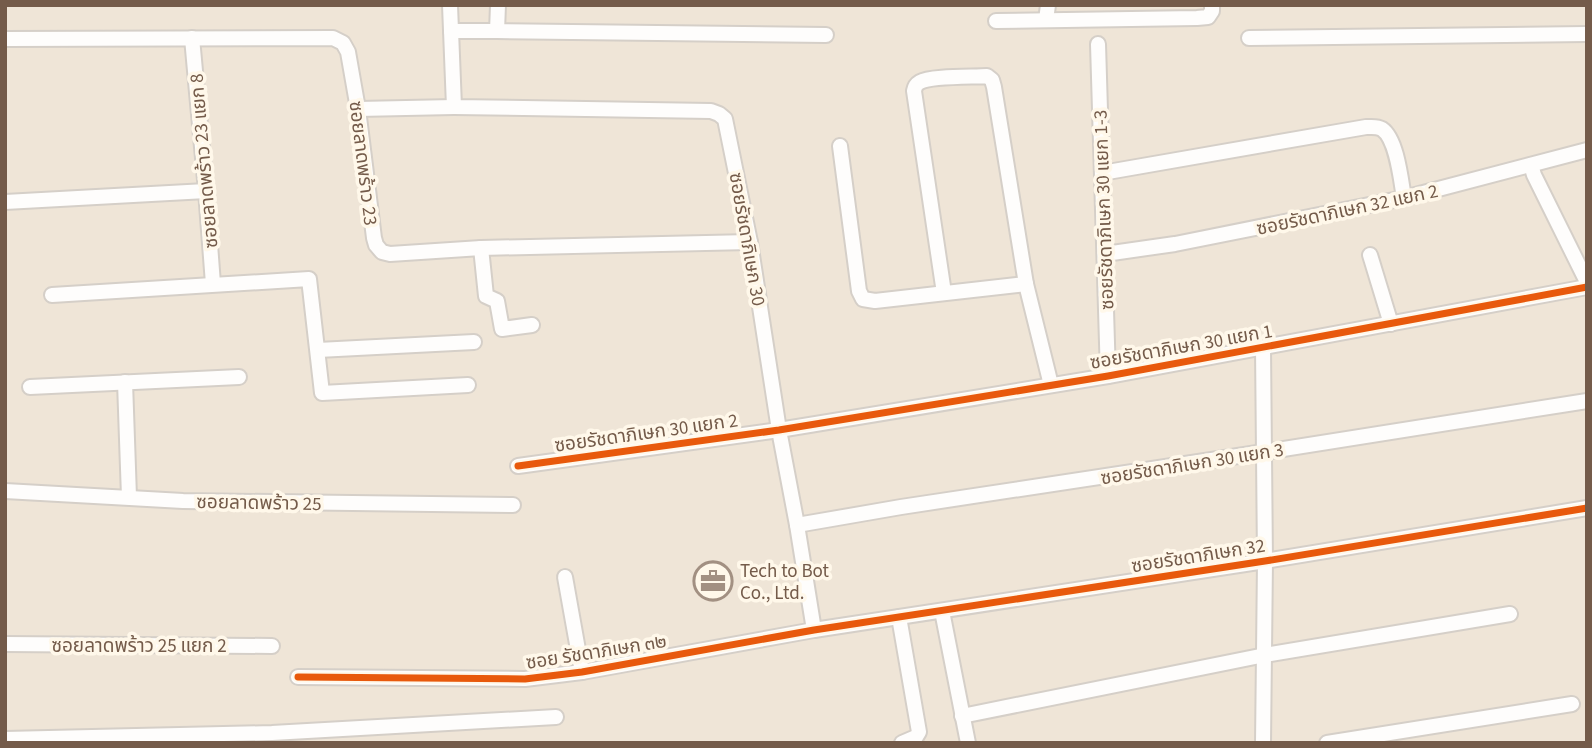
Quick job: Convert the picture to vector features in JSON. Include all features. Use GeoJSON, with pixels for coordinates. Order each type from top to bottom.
{"type":"FeatureCollection","features":[{"type":"Feature","properties":{"kind":"street"},"geometry":{"type":"LineString","coordinates":[[450,5],[454,107]]}},
{"type":"Feature","properties":{"kind":"street"},"geometry":{"type":"LineString","coordinates":[[497,31],[498,5]]}},
{"type":"Feature","properties":{"kind":"street"},"geometry":{"type":"LineString","coordinates":[[996,21],[1047,13],[1197,18],[1208,17],[1212,5]]}},
{"type":"Feature","properties":{"kind":"street"},"geometry":{"type":"LineString","coordinates":[[451,31],[826,35]]}},
{"type":"Feature","properties":{"kind":"street"},"geometry":{"type":"LineString","coordinates":[[1249,38],[1587,34]]}},
{"type":"Feature","properties":{"kind":"street","name":"ซอยลาดพร้าว 23 แยก 8"},"geometry":{"type":"LineString","coordinates":[[192,38],[213,284]]}},
{"type":"Feature","properties":{"kind":"street","name":"ซอยลาดพร้าว 23"},"geometry":{"type":"LineString","coordinates":[[5,39],[333,38],[343,43],[348,52],[358,109],[374,238],[382,252],[390,254],[481,248],[750,242]]}},
{"type":"Feature","properties":{"kind":"street","name":"ซอยรัชดาภิเษก 30 แยก 1-3"},"geometry":{"type":"LineString","coordinates":[[1098,44],[1108,376]]}},
{"type":"Feature","properties":{"kind":"street"},"geometry":{"type":"LineString","coordinates":[[944,293],[914,92],[921,81],[987,76],[994,87],[1026,284],[1051,385]]}},
{"type":"Feature","properties":{"kind":"street","name":"ซอยรัชดาภิเษก 30"},"geometry":{"type":"LineString","coordinates":[[358,109],[454,107],[711,111],[725,120],[750,242],[814,629]]}},
{"type":"Feature","properties":{"kind":"street"},"geometry":{"type":"LineString","coordinates":[[1102,173],[1378,127],[1385,131],[1394,146],[1404,198]]}},
{"type":"Feature","properties":{"kind":"street"},"geometry":{"type":"LineString","coordinates":[[840,146],[859,291],[863,299],[875,301],[1026,284]]}},
{"type":"Feature","properties":{"kind":"street","name":"ซอยรัชดาภิเษก 32 แยก 2"},"geometry":{"type":"LineString","coordinates":[[1104,254],[1175,244],[1404,198],[1587,150]]}},
{"type":"Feature","properties":{"kind":"street"},"geometry":{"type":"LineString","coordinates":[[1531,165],[1587,285]]}},
{"type":"Feature","properties":{"kind":"street"},"geometry":{"type":"LineString","coordinates":[[5,202],[206,191]]}},
{"type":"Feature","properties":{"kind":"street"},"geometry":{"type":"LineString","coordinates":[[481,248],[486,296],[497,300],[502,329],[532,326]]}},
{"type":"Feature","properties":{"kind":"street"},"geometry":{"type":"LineString","coordinates":[[1370,255],[1391,324]]}},
{"type":"Feature","properties":{"kind":"street"},"geometry":{"type":"LineString","coordinates":[[52,295],[309,279],[322,393],[468,385]]}},
{"type":"Feature","properties":{"kind":"street","name":"ซอยรัชดาภิเษก 30 แยก 1"},"geometry":{"type":"LineString","coordinates":[[779,430],[1108,376],[1587,285]]}},
{"type":"Feature","properties":{"kind":"street"},"geometry":{"type":"LineString","coordinates":[[318,350],[474,342]]}},
{"type":"Feature","properties":{"kind":"street"},"geometry":{"type":"LineString","coordinates":[[1263,348],[1263,743]]}},
{"type":"Feature","properties":{"kind":"street"},"geometry":{"type":"LineString","coordinates":[[30,387],[239,377]]}},
{"type":"Feature","properties":{"kind":"street"},"geometry":{"type":"LineString","coordinates":[[125,382],[129,498]]}},
{"type":"Feature","properties":{"kind":"street","name":"ซอยรัชดาภิเษก 30 แยก 3"},"geometry":{"type":"LineString","coordinates":[[797,525],[901,506],[1587,401]]}},
{"type":"Feature","properties":{"kind":"street","name":"ซอยรัชดาภิเษก 30 แยก 2"},"geometry":{"type":"LineString","coordinates":[[518,466],[779,430]]}},
{"type":"Feature","properties":{"kind":"street","name":"ซอยลาดพร้าว 25"},"geometry":{"type":"LineString","coordinates":[[5,491],[183,501],[513,505]]}},
{"type":"Feature","properties":{"kind":"street","name":"ซอยรัชดาภิเษก 32"},"geometry":{"type":"LineString","coordinates":[[814,629],[1265,561],[1587,508]]}},
{"type":"Feature","properties":{"kind":"street"},"geometry":{"type":"LineString","coordinates":[[565,577],[582,672]]}},
{"type":"Feature","properties":{"kind":"street"},"geometry":{"type":"LineString","coordinates":[[942,611],[968,743]]}},
{"type":"Feature","properties":{"kind":"street"},"geometry":{"type":"LineString","coordinates":[[962,716],[1265,655],[1510,614]]}},
{"type":"Feature","properties":{"kind":"street"},"geometry":{"type":"LineString","coordinates":[[899,617],[919,733],[904,743]]}},
{"type":"Feature","properties":{"kind":"street","name":"ซอย รัชดาภิเษก ๓๒"},"geometry":{"type":"LineString","coordinates":[[298,677],[525,679],[582,672],[814,629]]}},
{"type":"Feature","properties":{"kind":"street","name":"ซอยลาดพร้าว 25 แยก 2"},"geometry":{"type":"LineString","coordinates":[[5,644],[272,646]]}},
{"type":"Feature","properties":{"kind":"street"},"geometry":{"type":"LineString","coordinates":[[1327,743],[1572,704]]}},
{"type":"Feature","properties":{"kind":"street"},"geometry":{"type":"LineString","coordinates":[[5,739],[272,733],[556,717]]}},
{"type":"Feature","properties":{"kind":"shaded area"},"geometry":{"type":"Polygon","coordinates":[[[5,5],[1587,5],[1587,743],[5,743],[5,5]]]}},
{"type":"Feature","properties":{"kind":"cycle path"},"geometry":{"type":"LineString","coordinates":[[518,466],[779,430],[1108,376],[1587,287]]}},
{"type":"Feature","properties":{"kind":"cycle path"},"geometry":{"type":"LineString","coordinates":[[298,677],[525,679],[582,672],[814,630],[1265,561],[1587,508]]}},
{"type":"Feature","properties":{"kind":"place","name":"Tech to Bot Co., Ltd."},"geometry":{"type":"Point","coordinates":[713,581]}}]}
